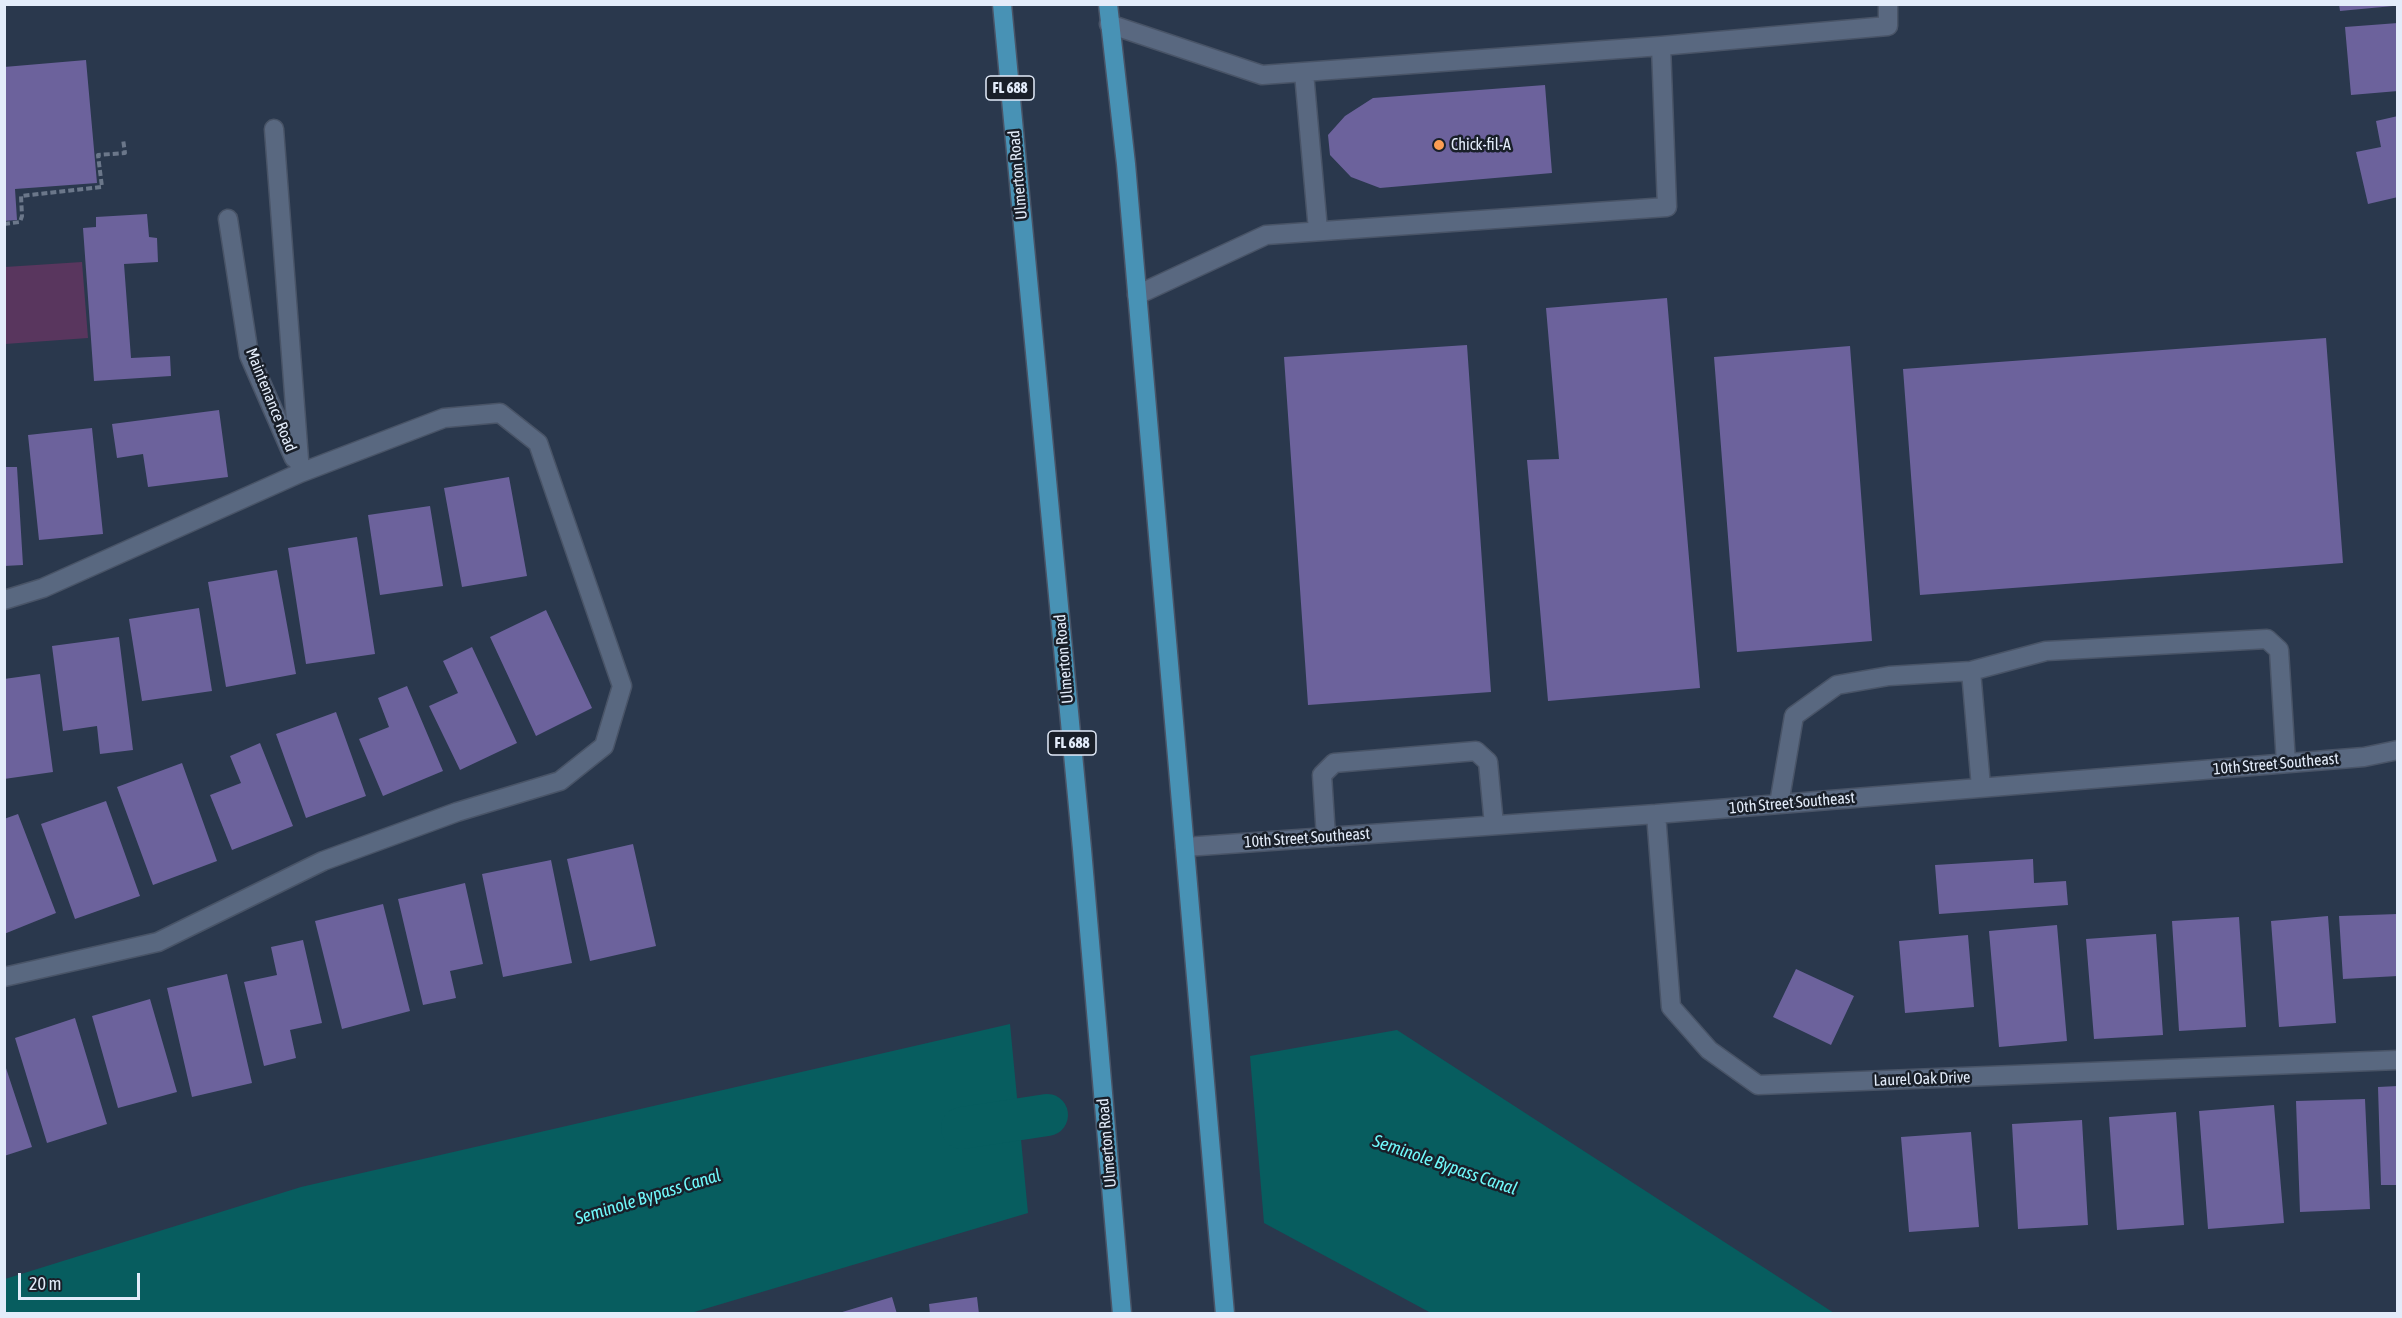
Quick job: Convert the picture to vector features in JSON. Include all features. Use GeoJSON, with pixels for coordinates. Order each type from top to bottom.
{"type":"FeatureCollection","features":[{"type":"Feature","properties":{"kind":"main road","name":"Ulmerton Road"},"geometry":{"type":"LineString","coordinates":[[1002,4],[1080,825],[1122,1314]]}},
{"type":"Feature","properties":{"kind":"main road"},"geometry":{"type":"LineString","coordinates":[[1108,4],[1126,164],[1225,1314]]}},
{"type":"Feature","properties":{"kind":"street"},"geometry":{"type":"LineString","coordinates":[[1109,24],[1262,75],[1661,46],[1888,26],[1888,4]]}},
{"type":"Feature","properties":{"kind":"street"},"geometry":{"type":"LineString","coordinates":[[1137,295],[1266,234],[1667,207],[1661,46]]}},
{"type":"Feature","properties":{"kind":"street"},"geometry":{"type":"LineString","coordinates":[[1304,73],[1318,230]]}},
{"type":"Feature","properties":{"kind":"street"},"geometry":{"type":"LineString","coordinates":[[274,129],[300,473]]}},
{"type":"Feature","properties":{"kind":"street","name":"Maintenance Road"},"geometry":{"type":"LineString","coordinates":[[228,219],[249,355],[300,473]]}},
{"type":"Feature","properties":{"kind":"street"},"geometry":{"type":"LineString","coordinates":[[4,600],[43,588],[300,473],[444,418],[500,413],[538,443],[622,686],[604,746],[560,781],[457,812],[323,861],[158,942],[4,977]]}},
{"type":"Feature","properties":{"kind":"street"},"geometry":{"type":"LineString","coordinates":[[1779,804],[1794,716],[1837,685],[1889,676],[1971,671],[2046,651],[2267,639],[2279,650],[2286,763]]}},
{"type":"Feature","properties":{"kind":"street"},"geometry":{"type":"LineString","coordinates":[[1971,671],[1981,788]]}},
{"type":"Feature","properties":{"kind":"street","name":"10th Street Southeast"},"geometry":{"type":"LineString","coordinates":[[1185,847],[1656,814],[1981,788],[2364,757],[2397,750]]}},
{"type":"Feature","properties":{"kind":"street"},"geometry":{"type":"LineString","coordinates":[[1326,837],[1322,775],[1334,763],[1476,751],[1488,762],[1494,825]]}},
{"type":"Feature","properties":{"kind":"street","name":"Laurel Oak Drive"},"geometry":{"type":"LineString","coordinates":[[1656,814],[1671,1007],[1709,1050],[1758,1085],[2397,1060]]}},
{"type":"Feature","properties":{"kind":"path"},"geometry":{"type":"LineString","coordinates":[[4,224],[20,222],[21,196],[102,187],[98,155],[125,153],[123,139]]}},
{"type":"Feature","properties":{"kind":"shaded area"},"geometry":{"type":"Polygon","coordinates":[[[82,262],[88,338],[5,344],[5,267],[82,262]]]}},
{"type":"Feature","properties":{"kind":"water"},"geometry":{"type":"Polygon","coordinates":[[[1010,1024],[1028,1213],[691,1313],[5,1313],[5,1279],[301,1187],[1010,1024]]]}},
{"type":"Feature","properties":{"kind":"water"},"geometry":{"type":"Polygon","coordinates":[[[1397,1030],[1834,1313],[1431,1313],[1264,1223],[1250,1056],[1397,1030]]]}},
{"type":"Feature","properties":{"kind":"building"},"geometry":{"type":"Polygon","coordinates":[[[2339,4],[2393,4],[2393,6],[2340,11],[2339,4]]]}},
{"type":"Feature","properties":{"kind":"building"},"geometry":{"type":"Polygon","coordinates":[[[2398,23],[2398,91],[2351,95],[2345,27],[2398,23]]]}},
{"type":"Feature","properties":{"kind":"building"},"geometry":{"type":"Polygon","coordinates":[[[86,60],[97,183],[15,189],[17,220],[4,221],[4,67],[86,60]]]}},
{"type":"Feature","properties":{"kind":"building","name":"Chick-fil-A"},"geometry":{"type":"Polygon","coordinates":[[[1545,85],[1552,173],[1380,188],[1351,177],[1330,155],[1328,135],[1345,116],[1373,98],[1545,85]]]}},
{"type":"Feature","properties":{"kind":"building"},"geometry":{"type":"Polygon","coordinates":[[[2398,116],[2398,197],[2368,204],[2356,152],[2381,147],[2376,121],[2398,116]]]}},
{"type":"Feature","properties":{"kind":"building"},"geometry":{"type":"Polygon","coordinates":[[[147,214],[149,237],[157,238],[158,262],[124,264],[131,358],[170,356],[171,376],[94,381],[83,228],[96,227],[96,217],[147,214]]]}},
{"type":"Feature","properties":{"kind":"building"},"geometry":{"type":"Polygon","coordinates":[[[1667,298],[1700,688],[1548,701],[1527,460],[1559,459],[1546,308],[1667,298]]]}},
{"type":"Feature","properties":{"kind":"building"},"geometry":{"type":"Polygon","coordinates":[[[2326,338],[2343,563],[1920,595],[1903,369],[2326,338]]]}},
{"type":"Feature","properties":{"kind":"building"},"geometry":{"type":"Polygon","coordinates":[[[1467,345],[1491,692],[1308,705],[1284,357],[1467,345]]]}},
{"type":"Feature","properties":{"kind":"building"},"geometry":{"type":"Polygon","coordinates":[[[1850,346],[1872,641],[1737,652],[1714,357],[1850,346]]]}},
{"type":"Feature","properties":{"kind":"building"},"geometry":{"type":"Polygon","coordinates":[[[219,410],[228,477],[148,487],[143,454],[117,458],[112,424],[219,410]]]}},
{"type":"Feature","properties":{"kind":"building"},"geometry":{"type":"Polygon","coordinates":[[[92,428],[103,534],[39,540],[28,435],[92,428]]]}},
{"type":"Feature","properties":{"kind":"building"},"geometry":{"type":"Polygon","coordinates":[[[4,467],[17,467],[23,565],[4,566],[4,467]]]}},
{"type":"Feature","properties":{"kind":"building"},"geometry":{"type":"Polygon","coordinates":[[[509,477],[527,576],[462,587],[444,488],[509,477]]]}},
{"type":"Feature","properties":{"kind":"building"},"geometry":{"type":"Polygon","coordinates":[[[430,506],[443,586],[380,595],[368,515],[430,506]]]}},
{"type":"Feature","properties":{"kind":"building"},"geometry":{"type":"Polygon","coordinates":[[[357,537],[375,654],[306,664],[288,548],[357,537]]]}},
{"type":"Feature","properties":{"kind":"building"},"geometry":{"type":"Polygon","coordinates":[[[277,570],[296,674],[226,687],[208,582],[277,570]]]}},
{"type":"Feature","properties":{"kind":"building"},"geometry":{"type":"Polygon","coordinates":[[[199,608],[212,691],[142,701],[129,619],[199,608]]]}},
{"type":"Feature","properties":{"kind":"building"},"geometry":{"type":"Polygon","coordinates":[[[546,610],[592,708],[536,736],[490,637],[546,610]]]}},
{"type":"Feature","properties":{"kind":"building"},"geometry":{"type":"Polygon","coordinates":[[[119,637],[133,750],[100,754],[97,726],[63,731],[52,646],[119,637]]]}},
{"type":"Feature","properties":{"kind":"building"},"geometry":{"type":"Polygon","coordinates":[[[472,647],[517,743],[460,770],[429,706],[458,693],[443,661],[472,647]]]}},
{"type":"Feature","properties":{"kind":"building"},"geometry":{"type":"Polygon","coordinates":[[[40,674],[53,772],[4,779],[4,679],[40,674]]]}},
{"type":"Feature","properties":{"kind":"building"},"geometry":{"type":"Polygon","coordinates":[[[407,686],[443,771],[383,796],[359,739],[389,727],[378,698],[407,686]]]}},
{"type":"Feature","properties":{"kind":"building"},"geometry":{"type":"Polygon","coordinates":[[[336,712],[366,796],[306,818],[276,734],[336,712]]]}},
{"type":"Feature","properties":{"kind":"building"},"geometry":{"type":"Polygon","coordinates":[[[260,743],[293,826],[232,850],[210,795],[241,783],[230,756],[260,743]]]}},
{"type":"Feature","properties":{"kind":"building"},"geometry":{"type":"Polygon","coordinates":[[[182,763],[217,861],[153,885],[117,787],[182,763]]]}},
{"type":"Feature","properties":{"kind":"building"},"geometry":{"type":"Polygon","coordinates":[[[106,801],[140,896],[75,919],[41,824],[106,801]]]}},
{"type":"Feature","properties":{"kind":"building"},"geometry":{"type":"Polygon","coordinates":[[[18,814],[56,913],[4,934],[4,819],[18,814]]]}},
{"type":"Feature","properties":{"kind":"building"},"geometry":{"type":"Polygon","coordinates":[[[633,844],[656,946],[590,961],[567,859],[633,844]]]}},
{"type":"Feature","properties":{"kind":"building"},"geometry":{"type":"Polygon","coordinates":[[[2033,859],[2034,883],[2066,881],[2068,905],[1939,914],[1935,865],[2033,859]]]}},
{"type":"Feature","properties":{"kind":"building"},"geometry":{"type":"Polygon","coordinates":[[[551,860],[572,963],[503,977],[482,874],[551,860]]]}},
{"type":"Feature","properties":{"kind":"building"},"geometry":{"type":"Polygon","coordinates":[[[465,883],[483,964],[450,971],[456,998],[423,1005],[398,899],[465,883]]]}},
{"type":"Feature","properties":{"kind":"building"},"geometry":{"type":"Polygon","coordinates":[[[383,904],[410,1011],[342,1029],[315,921],[383,904]]]}},
{"type":"Feature","properties":{"kind":"building"},"geometry":{"type":"Polygon","coordinates":[[[2398,914],[2398,976],[2343,979],[2339,916],[2398,914]]]}},
{"type":"Feature","properties":{"kind":"building"},"geometry":{"type":"Polygon","coordinates":[[[2328,916],[2336,1023],[2279,1027],[2271,921],[2328,916]]]}},
{"type":"Feature","properties":{"kind":"building"},"geometry":{"type":"Polygon","coordinates":[[[2239,917],[2246,1027],[2179,1031],[2172,921],[2239,917]]]}},
{"type":"Feature","properties":{"kind":"building"},"geometry":{"type":"Polygon","coordinates":[[[2057,925],[2067,1041],[1999,1047],[1989,931],[2057,925]]]}},
{"type":"Feature","properties":{"kind":"building"},"geometry":{"type":"Polygon","coordinates":[[[2156,934],[2163,1035],[2094,1039],[2086,939],[2156,934]]]}},
{"type":"Feature","properties":{"kind":"building"},"geometry":{"type":"Polygon","coordinates":[[[1968,935],[1974,1007],[1905,1013],[1899,941],[1968,935]]]}},
{"type":"Feature","properties":{"kind":"building"},"geometry":{"type":"Polygon","coordinates":[[[303,940],[322,1023],[290,1030],[296,1058],[264,1066],[244,982],[277,975],[271,947],[303,940]]]}},
{"type":"Feature","properties":{"kind":"building"},"geometry":{"type":"Polygon","coordinates":[[[1796,969],[1854,996],[1831,1045],[1773,1017],[1796,969]]]}},
{"type":"Feature","properties":{"kind":"building"},"geometry":{"type":"Polygon","coordinates":[[[227,974],[252,1083],[192,1097],[167,988],[227,974]]]}},
{"type":"Feature","properties":{"kind":"building"},"geometry":{"type":"Polygon","coordinates":[[[150,999],[177,1092],[118,1108],[92,1016],[150,999]]]}},
{"type":"Feature","properties":{"kind":"building"},"geometry":{"type":"Polygon","coordinates":[[[75,1018],[107,1124],[47,1143],[15,1038],[75,1018]]]}},
{"type":"Feature","properties":{"kind":"building"},"geometry":{"type":"Polygon","coordinates":[[[4,1062],[32,1147],[4,1156],[4,1062]]]}},
{"type":"Feature","properties":{"kind":"building"},"geometry":{"type":"Polygon","coordinates":[[[2398,1086],[2398,1185],[2381,1185],[2378,1087],[2398,1086]]]}},
{"type":"Feature","properties":{"kind":"building"},"geometry":{"type":"Polygon","coordinates":[[[2365,1099],[2370,1209],[2300,1212],[2296,1101],[2365,1099]]]}},
{"type":"Feature","properties":{"kind":"building"},"geometry":{"type":"Polygon","coordinates":[[[2274,1105],[2284,1223],[2208,1229],[2199,1111],[2274,1105]]]}},
{"type":"Feature","properties":{"kind":"building"},"geometry":{"type":"Polygon","coordinates":[[[2176,1112],[2184,1225],[2117,1230],[2109,1117],[2176,1112]]]}},
{"type":"Feature","properties":{"kind":"building"},"geometry":{"type":"Polygon","coordinates":[[[2082,1120],[2088,1225],[2018,1229],[2012,1124],[2082,1120]]]}},
{"type":"Feature","properties":{"kind":"building"},"geometry":{"type":"Polygon","coordinates":[[[1971,1132],[1979,1227],[1909,1232],[1901,1137],[1971,1132]]]}},
{"type":"Feature","properties":{"kind":"building"},"geometry":{"type":"Polygon","coordinates":[[[892,1297],[897,1314],[839,1314],[839,1313],[892,1297]]]}},
{"type":"Feature","properties":{"kind":"building"},"geometry":{"type":"Polygon","coordinates":[[[977,1297],[979,1314],[930,1314],[929,1304],[977,1297]]]}},
{"type":"Feature","properties":{"kind":"waterway","name":"Seminole Bypass Canal"},"geometry":{"type":"LineString","coordinates":[[962,1128],[1047,1115]]}},
{"type":"Feature","properties":{"kind":"place","name":"Chick-fil-A"},"geometry":{"type":"Point","coordinates":[1439,145]}}]}
